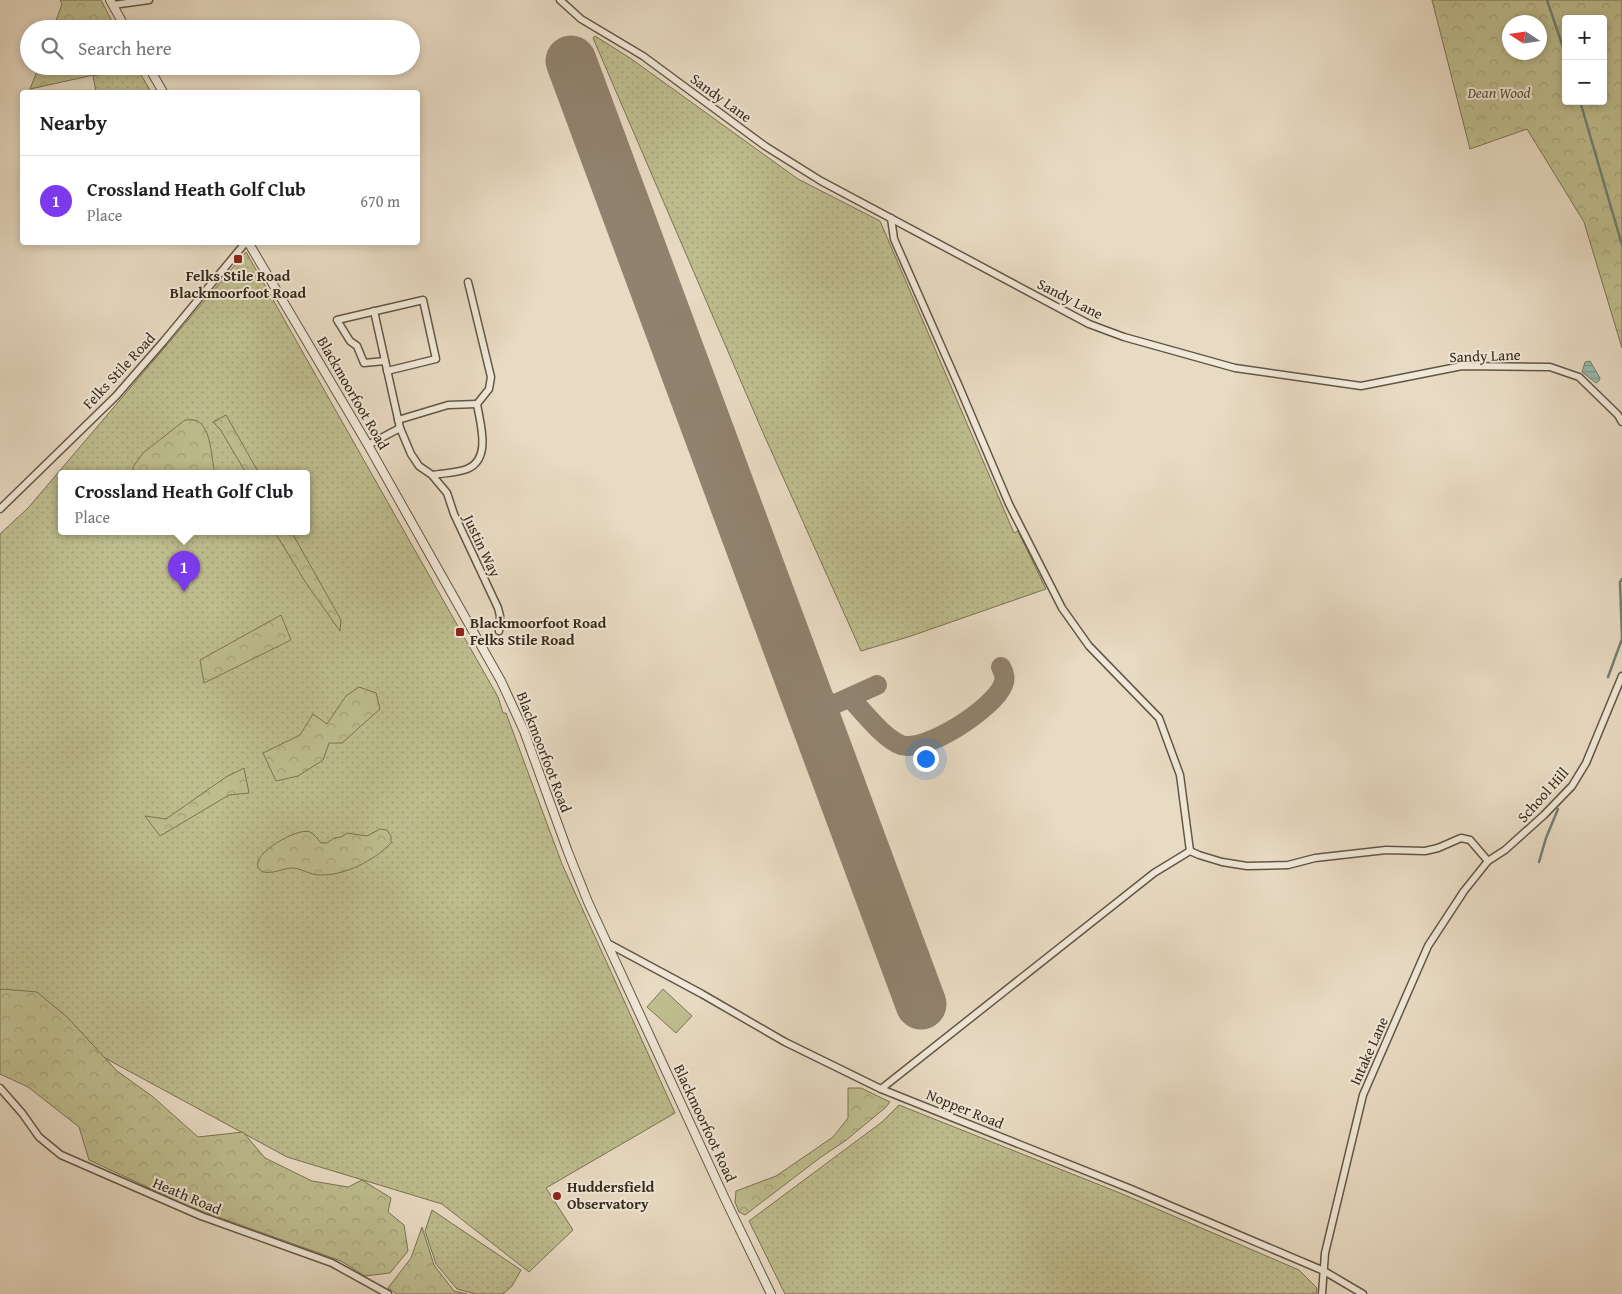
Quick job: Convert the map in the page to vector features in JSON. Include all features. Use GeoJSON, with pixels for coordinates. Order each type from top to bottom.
{"type":"FeatureCollection","features":[{"type":"Feature","properties":{"kind":"street"},"geometry":{"type":"LineString","coordinates":[[121,20],[111,3],[149,0]]}},
{"type":"Feature","properties":{"kind":"street","name":"Sandy Lane"},"geometry":{"type":"LineString","coordinates":[[560,0],[581,19],[643,56],[765,146],[821,182],[1089,324],[1124,338],[1235,368],[1361,386],[1462,366],[1550,367],[1579,377],[1618,415],[1622,422]]}},
{"type":"Feature","properties":{"kind":"street"},"geometry":{"type":"LineString","coordinates":[[153,75],[162,90]]}},
{"type":"Feature","properties":{"kind":"street"},"geometry":{"type":"LineString","coordinates":[[891,218],[894,238],[1009,504],[1062,608],[1089,646],[1159,718],[1180,775],[1190,850]]}},
{"type":"Feature","properties":{"kind":"street","name":"Felks Stile Road"},"geometry":{"type":"LineString","coordinates":[[0,509],[116,396],[244,245]]}},
{"type":"Feature","properties":{"kind":"street","name":"Blackmoorfoot Road"},"geometry":{"type":"LineString","coordinates":[[249,245],[368,445],[504,690],[524,732],[573,866],[726,1201],[771,1294]]}},
{"type":"Feature","properties":{"kind":"street"},"geometry":{"type":"LineString","coordinates":[[374,311],[400,428],[411,454],[419,466],[432,475],[467,470],[476,464],[482,452],[483,438],[477,404],[489,389],[491,377],[468,282]]}},
{"type":"Feature","properties":{"kind":"street"},"geometry":{"type":"LineString","coordinates":[[385,360],[364,362],[357,346],[350,341],[337,320],[423,300],[436,359],[387,371]]}},
{"type":"Feature","properties":{"kind":"street"},"geometry":{"type":"LineString","coordinates":[[398,420],[448,405],[477,404]]}},
{"type":"Feature","properties":{"kind":"street"},"geometry":{"type":"LineString","coordinates":[[368,445],[400,428]]}},
{"type":"Feature","properties":{"kind":"street","name":"Justin Way"},"geometry":{"type":"LineString","coordinates":[[432,475],[447,493],[454,514],[498,608],[500,616],[499,631]]}},
{"type":"Feature","properties":{"kind":"street","name":"School Hill"},"geometry":{"type":"LineString","coordinates":[[1488,862],[1505,850],[1544,816],[1572,786],[1586,763],[1622,676]]}},
{"type":"Feature","properties":{"kind":"street"},"geometry":{"type":"LineString","coordinates":[[1190,850],[1199,855],[1222,862],[1247,866],[1280,865],[1314,858],[1386,850],[1426,851],[1461,838],[1470,840],[1488,862]]}},
{"type":"Feature","properties":{"kind":"street"},"geometry":{"type":"LineString","coordinates":[[881,1090],[1154,873],[1190,850]]}},
{"type":"Feature","properties":{"kind":"street","name":"Intake Lane"},"geometry":{"type":"LineString","coordinates":[[1322,1294],[1325,1253],[1363,1095],[1428,946],[1464,891],[1488,862]]}},
{"type":"Feature","properties":{"kind":"street","name":"Nopper Road"},"geometry":{"type":"LineString","coordinates":[[609,944],[702,994],[785,1042],[881,1090],[1130,1189],[1324,1271],[1363,1294]]}},
{"type":"Feature","properties":{"kind":"street","name":"Heath Road"},"geometry":{"type":"LineString","coordinates":[[0,1088],[40,1137],[61,1155],[201,1216],[332,1262],[388,1294]]}},
{"type":"Feature","properties":{"kind":"green space"},"geometry":{"type":"Polygon","coordinates":[[[60,0],[101,0],[111,20],[56,20],[62,4],[60,0]]]}},
{"type":"Feature","properties":{"kind":"green space","name":"Dean Wood"},"geometry":{"type":"Polygon","coordinates":[[[1432,0],[1622,0],[1622,348],[1584,222],[1527,129],[1470,149],[1432,0]]]}},
{"type":"Feature","properties":{"kind":"green space"},"geometry":{"type":"Polygon","coordinates":[[[595,36],[630,58],[798,179],[880,221],[1014,533],[1018,531],[1046,589],[908,637],[861,651],[761,428],[593,38],[595,36]]]}},
{"type":"Feature","properties":{"kind":"green space"},"geometry":{"type":"Polygon","coordinates":[[[35,75],[94,75],[30,89],[35,75]]]}},
{"type":"Feature","properties":{"kind":"green space"},"geometry":{"type":"Polygon","coordinates":[[[141,75],[150,90],[96,90],[93,76],[141,75]]]}},
{"type":"Feature","properties":{"kind":"green space"},"geometry":{"type":"Polygon","coordinates":[[[246,252],[498,697],[503,713],[506,713],[562,864],[675,1113],[546,1188],[573,1230],[529,1272],[442,1204],[287,1157],[0,1001],[0,534],[28,508],[58,473],[58,535],[310,535],[310,470],[60,470],[246,252]]]}},
{"type":"Feature","properties":{"kind":"green space"},"geometry":{"type":"Polygon","coordinates":[[[226,415],[257,470],[244,470],[220,429],[213,422],[226,415]]]}},
{"type":"Feature","properties":{"kind":"green space"},"geometry":{"type":"Polygon","coordinates":[[[185,420],[193,420],[197,421],[206,430],[214,470],[133,470],[133,467],[143,453],[185,420]]]}},
{"type":"Feature","properties":{"kind":"green space"},"geometry":{"type":"Polygon","coordinates":[[[276,535],[293,535],[341,620],[340,631],[306,583],[276,535]]]}},
{"type":"Feature","properties":{"kind":"green space"},"geometry":{"type":"Polygon","coordinates":[[[281,615],[291,640],[204,683],[200,660],[281,615]]]}},
{"type":"Feature","properties":{"kind":"green space"},"geometry":{"type":"Polygon","coordinates":[[[359,687],[376,693],[380,709],[342,743],[329,743],[323,760],[298,776],[276,781],[263,753],[300,735],[313,714],[327,724],[346,696],[359,687]]]}},
{"type":"Feature","properties":{"kind":"green space"},"geometry":{"type":"Polygon","coordinates":[[[244,768],[249,793],[229,795],[160,836],[145,816],[166,819],[226,777],[244,768]]]}},
{"type":"Feature","properties":{"kind":"green space"},"geometry":{"type":"Polygon","coordinates":[[[380,829],[387,830],[391,836],[391,843],[368,861],[349,870],[329,875],[320,875],[294,868],[264,872],[258,867],[258,862],[262,855],[286,837],[310,832],[321,843],[327,843],[347,833],[367,836],[380,829]]]}},
{"type":"Feature","properties":{"kind":"green space"},"geometry":{"type":"Polygon","coordinates":[[[663,989],[692,1016],[676,1033],[647,1007],[663,989]]]}},
{"type":"Feature","properties":{"kind":"green space"},"geometry":{"type":"Polygon","coordinates":[[[0,990],[37,992],[67,1017],[117,1071],[152,1096],[198,1137],[243,1132],[265,1158],[312,1181],[348,1187],[362,1180],[391,1198],[388,1212],[404,1225],[408,1251],[390,1273],[365,1276],[341,1261],[190,1207],[89,1160],[79,1127],[28,1087],[0,1074],[0,990]]]}},
{"type":"Feature","properties":{"kind":"green space"},"geometry":{"type":"Polygon","coordinates":[[[848,1088],[861,1088],[890,1102],[845,1141],[745,1215],[739,1212],[735,1202],[736,1191],[776,1176],[833,1137],[848,1118],[848,1088]]]}},
{"type":"Feature","properties":{"kind":"green space"},"geometry":{"type":"Polygon","coordinates":[[[899,1105],[1120,1193],[1299,1270],[1317,1288],[1316,1294],[785,1294],[749,1221],[882,1122],[899,1105]]]}},
{"type":"Feature","properties":{"kind":"green space"},"geometry":{"type":"Polygon","coordinates":[[[432,1210],[521,1270],[512,1286],[503,1294],[475,1294],[457,1289],[436,1264],[425,1231],[432,1210]]]}},
{"type":"Feature","properties":{"kind":"green space"},"geometry":{"type":"Polygon","coordinates":[[[422,1227],[434,1265],[454,1291],[467,1294],[397,1294],[388,1288],[411,1258],[422,1227]]]}},
{"type":"Feature","properties":{"kind":"shaded area"},"geometry":{"type":"Polygon","coordinates":[[[1590,361],[1600,378],[1596,383],[1582,372],[1585,362],[1590,361]]]}},
{"type":"Feature","properties":{"kind":"waterway"},"geometry":{"type":"LineString","coordinates":[[1547,0],[1562,44]]}},
{"type":"Feature","properties":{"kind":"waterway"},"geometry":{"type":"LineString","coordinates":[[1581,105],[1622,245]]}},
{"type":"Feature","properties":{"kind":"waterway"},"geometry":{"type":"LineString","coordinates":[[1608,677],[1622,639],[1620,582],[1622,579]]}},
{"type":"Feature","properties":{"kind":"waterway"},"geometry":{"type":"LineString","coordinates":[[1539,862],[1546,838],[1558,809]]}},
{"type":"Feature","properties":{"kind":"taxiway"},"geometry":{"type":"LineString","coordinates":[[850,698],[887,737],[901,745],[912,746],[942,736],[958,727],[987,705],[997,695],[1003,685],[1004,676],[1001,667]]}},
{"type":"Feature","properties":{"kind":"taxiway"},"geometry":{"type":"LineString","coordinates":[[801,677],[825,701],[835,704],[877,685]]}},
{"type":"Feature","properties":{"kind":"runway"},"geometry":{"type":"LineString","coordinates":[[571,61],[921,1004]]}},
{"type":"Feature","properties":{"kind":"place","name":"Felks Stile Road Blackmoorfoot Road"},"geometry":{"type":"Point","coordinates":[238,259]}},
{"type":"Feature","properties":{"kind":"place","name":"Crossland Heath Golf Club"},"geometry":{"type":"Point","coordinates":[184,592]}},
{"type":"Feature","properties":{"kind":"place","name":"Blackmoorfoot Road Felks Stile Road"},"geometry":{"type":"Point","coordinates":[460,632]}},
{"type":"Feature","properties":{"kind":"place","name":"Huddersfield Observatory"},"geometry":{"type":"Point","coordinates":[557,1196]}}]}
